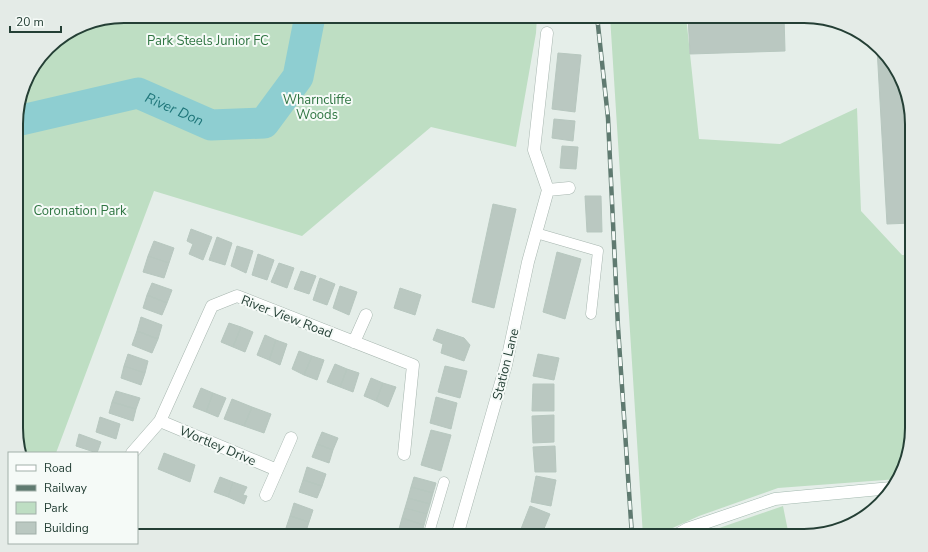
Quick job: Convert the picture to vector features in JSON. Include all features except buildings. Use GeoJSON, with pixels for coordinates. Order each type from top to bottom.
{"type":"FeatureCollection","features":[{"type":"Feature","properties":{"kind":"street"},"geometry":{"type":"LineString","coordinates":[[547,33],[534,150],[548,190],[569,188]]}},
{"type":"Feature","properties":{"kind":"street","name":"Station Lane"},"geometry":{"type":"LineString","coordinates":[[459,529],[506,365],[528,262],[548,190]]}},
{"type":"Feature","properties":{"kind":"street","name":"River View Road"},"geometry":{"type":"LineString","coordinates":[[133,452],[160,421],[212,306],[237,296],[413,365],[404,454]]}},
{"type":"Feature","properties":{"kind":"street"},"geometry":{"type":"LineString","coordinates":[[354,342],[366,315]]}},
{"type":"Feature","properties":{"kind":"street","name":"Wortley Drive"},"geometry":{"type":"LineString","coordinates":[[160,421],[277,470]]}},
{"type":"Feature","properties":{"kind":"street"},"geometry":{"type":"LineString","coordinates":[[266,495],[291,438]]}},
{"type":"Feature","properties":{"kind":"street"},"geometry":{"type":"LineString","coordinates":[[687,529],[775,499],[885,489]]}},
{"type":"Feature","properties":{"kind":"lane"},"geometry":{"type":"LineString","coordinates":[[536,233],[598,251],[591,314]]}},
{"type":"Feature","properties":{"kind":"lane"},"geometry":{"type":"LineString","coordinates":[[430,529],[444,482]]}},
{"type":"Feature","properties":{"kind":"green space","name":"Wharncliffe Woods"},"geometry":{"type":"Polygon","coordinates":[[[124,23],[537,23],[516,147],[431,127],[302,236],[154,191],[56,452],[26,452],[23,428],[24,111],[26,98],[33,79],[48,57],[57,48],[92,28],[124,23]]]}},
{"type":"Feature","properties":{"kind":"green space"},"geometry":{"type":"Polygon","coordinates":[[[610,23],[687,23],[699,139],[780,144],[857,108],[861,211],[902,255],[905,255],[905,434],[900,460],[895,473],[890,480],[778,488],[699,516],[670,529],[643,529],[610,23]]]}},
{"type":"Feature","properties":{"kind":"green space"},"geometry":{"type":"Polygon","coordinates":[[[783,506],[788,529],[716,529],[783,506]]]}},
{"type":"Feature","properties":{"kind":"waterway","name":"River Don"},"geometry":{"type":"LineString","coordinates":[[23,120],[138,93],[211,125],[264,123],[298,77],[309,23]]}},
{"type":"Feature","properties":{"kind":"railway"},"geometry":{"type":"LineString","coordinates":[[598,23],[608,118],[618,327],[632,529]]}},
{"type":"Feature","properties":{"kind":"park label","name":"Park Steels Junior FC"},"geometry":{"type":"Point","coordinates":[208,40]}},
{"type":"Feature","properties":{"kind":"park label","name":"Coronation Park"},"geometry":{"type":"Point","coordinates":[80,210]}}]}
